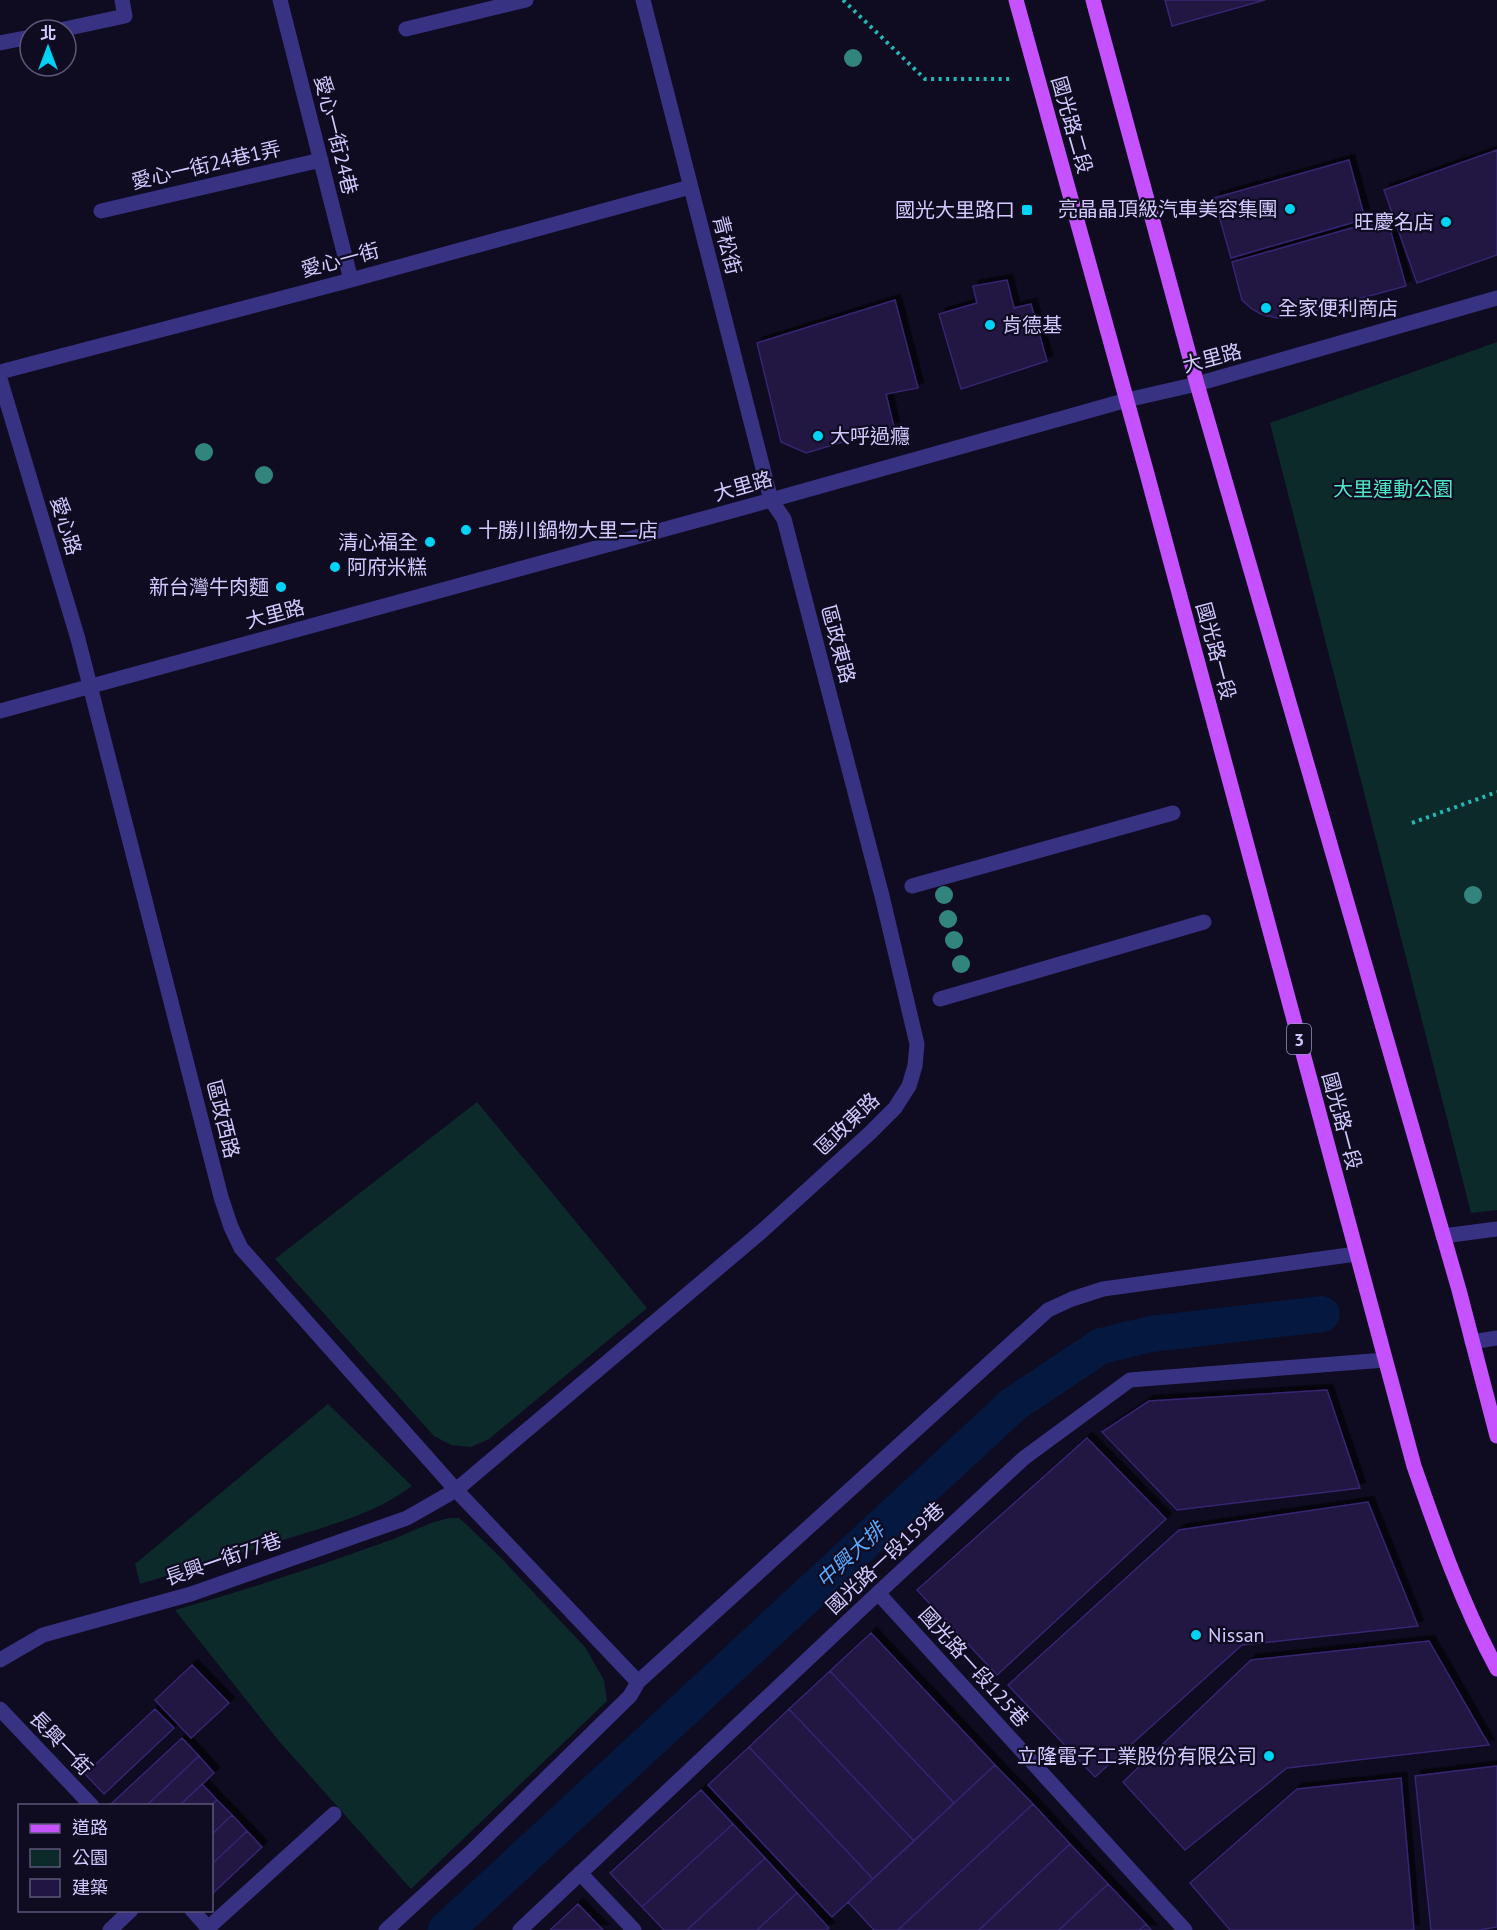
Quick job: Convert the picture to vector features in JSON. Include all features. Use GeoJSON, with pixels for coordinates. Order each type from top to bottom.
{"type":"FeatureCollection","features":[{"type":"Feature","properties":{"kind":"main road","name":"國光路二段"},"geometry":{"type":"LineString","coordinates":[[1016,0],[1127,400]]}},
{"type":"Feature","properties":{"kind":"main road"},"geometry":{"type":"LineString","coordinates":[[1093,0],[1197,384],[1459,1290],[1497,1436]]}},
{"type":"Feature","properties":{"kind":"main road","name":"國光路一段"},"geometry":{"type":"LineString","coordinates":[[1127,400],[1414,1466],[1441,1545],[1497,1669]]}},
{"type":"Feature","properties":{"kind":"street"},"geometry":{"type":"LineString","coordinates":[[78,26],[125,16],[122,0]]}},
{"type":"Feature","properties":{"kind":"street","name":"愛心一街24巷"},"geometry":{"type":"LineString","coordinates":[[280,0],[351,280]]}},
{"type":"Feature","properties":{"kind":"street"},"geometry":{"type":"LineString","coordinates":[[406,28],[526,0]]}},
{"type":"Feature","properties":{"kind":"street","name":"青松街"},"geometry":{"type":"LineString","coordinates":[[643,0],[771,500]]}},
{"type":"Feature","properties":{"kind":"street"},"geometry":{"type":"LineString","coordinates":[[0,43],[18,39]]}},
{"type":"Feature","properties":{"kind":"street","name":"愛心一街24巷1弄"},"geometry":{"type":"LineString","coordinates":[[101,212],[321,160]]}},
{"type":"Feature","properties":{"kind":"street","name":"愛心一街"},"geometry":{"type":"LineString","coordinates":[[0,372],[351,280],[690,187]]}},
{"type":"Feature","properties":{"kind":"street","name":"大里路"},"geometry":{"type":"LineString","coordinates":[[0,711],[1127,400],[1197,384],[1497,298]]}},
{"type":"Feature","properties":{"kind":"street","name":"愛心路"},"geometry":{"type":"LineString","coordinates":[[0,379],[90,686]]}},
{"type":"Feature","properties":{"kind":"street","name":"區政東路"},"geometry":{"type":"LineString","coordinates":[[456,1490],[769,1224],[870,1133],[895,1108],[909,1086],[915,1066],[917,1044],[882,896],[784,519],[771,500]]}},
{"type":"Feature","properties":{"kind":"street","name":"區政西路"},"geometry":{"type":"LineString","coordinates":[[90,686],[221,1197],[231,1227],[242,1248],[456,1490],[638,1682]]}},
{"type":"Feature","properties":{"kind":"street"},"geometry":{"type":"LineString","coordinates":[[912,886],[1173,813]]}},
{"type":"Feature","properties":{"kind":"street"},"geometry":{"type":"LineString","coordinates":[[940,999],[1204,922]]}},
{"type":"Feature","properties":{"kind":"street"},"geometry":{"type":"LineString","coordinates":[[1443,1236],[1497,1229]]}},
{"type":"Feature","properties":{"kind":"street"},"geometry":{"type":"LineString","coordinates":[[386,1930],[470,1853],[630,1696],[638,1682],[1048,1310],[1103,1289],[1356,1254]]}},
{"type":"Feature","properties":{"kind":"street"},"geometry":{"type":"LineString","coordinates":[[1472,1342],[1497,1338]]}},
{"type":"Feature","properties":{"kind":"street","name":"國光路一段159巷"},"geometry":{"type":"LineString","coordinates":[[520,1930],[1024,1458],[1130,1380],[1385,1360]]}},
{"type":"Feature","properties":{"kind":"street","name":"長興一街77巷"},"geometry":{"type":"LineString","coordinates":[[0,1660],[43,1635],[191,1594],[407,1518],[456,1490]]}},
{"type":"Feature","properties":{"kind":"street","name":"國光路一段125巷"},"geometry":{"type":"LineString","coordinates":[[878,1593],[1185,1930]]}},
{"type":"Feature","properties":{"kind":"street","name":"長興一街"},"geometry":{"type":"LineString","coordinates":[[0,1709],[90,1804]]}},
{"type":"Feature","properties":{"kind":"street"},"geometry":{"type":"LineString","coordinates":[[193,1912],[209,1929],[334,1814]]}},
{"type":"Feature","properties":{"kind":"street"},"geometry":{"type":"LineString","coordinates":[[580,1873],[634,1930]]}},
{"type":"Feature","properties":{"kind":"street"},"geometry":{"type":"LineString","coordinates":[[110,1930],[130,1912]]}},
{"type":"Feature","properties":{"kind":"path"},"geometry":{"type":"LineString","coordinates":[[843,0],[925,79],[1037,79]]}},
{"type":"Feature","properties":{"kind":"path"},"geometry":{"type":"LineString","coordinates":[[1412,823],[1497,792]]}},
{"type":"Feature","properties":{"kind":"green space","name":"大里運動公園"},"geometry":{"type":"Polygon","coordinates":[[[1497,342],[1497,1210],[1471,1213],[1270,423],[1497,342]]]}},
{"type":"Feature","properties":{"kind":"green space"},"geometry":{"type":"Polygon","coordinates":[[[477,1102],[647,1308],[489,1439],[471,1447],[451,1445],[434,1436],[275,1259],[477,1102]]]}},
{"type":"Feature","properties":{"kind":"green space"},"geometry":{"type":"Polygon","coordinates":[[[328,1404],[412,1486],[386,1503],[343,1521],[140,1584],[135,1564],[328,1404]]]}},
{"type":"Feature","properties":{"kind":"green space"},"geometry":{"type":"Polygon","coordinates":[[[459,1518],[467,1525],[585,1647],[604,1680],[607,1701],[411,1889],[278,1740],[175,1610],[307,1569],[393,1539],[433,1522],[459,1518]]]}},
{"type":"Feature","properties":{"kind":"building"},"geometry":{"type":"Polygon","coordinates":[[[1165,0],[1265,0],[1172,26],[1165,0]]]}},
{"type":"Feature","properties":{"kind":"building","name":"旺慶名店"},"geometry":{"type":"Polygon","coordinates":[[[1497,150],[1497,255],[1417,283],[1384,190],[1497,150]]]}},
{"type":"Feature","properties":{"kind":"building","name":"亮晶晶頂級汽車美容集團"},"geometry":{"type":"Polygon","coordinates":[[[1349,160],[1365,219],[1231,258],[1214,198],[1349,160]]]}},
{"type":"Feature","properties":{"kind":"building"},"geometry":{"type":"Polygon","coordinates":[[[1387,218],[1406,286],[1291,317],[1277,318],[1261,314],[1242,300],[1232,262],[1387,218]]]}},
{"type":"Feature","properties":{"kind":"building","name":"肯德基"},"geometry":{"type":"Polygon","coordinates":[[[1007,280],[1014,308],[1031,304],[1047,361],[961,389],[939,314],[977,303],[973,286],[1007,280]]]}},
{"type":"Feature","properties":{"kind":"building"},"geometry":{"type":"Polygon","coordinates":[[[895,300],[918,388],[886,394],[894,427],[806,453],[781,442],[757,343],[895,300]]]}},
{"type":"Feature","properties":{"kind":"building"},"geometry":{"type":"Polygon","coordinates":[[[1327,1390],[1360,1488],[1177,1510],[1102,1432],[1149,1401],[1327,1390]]]}},
{"type":"Feature","properties":{"kind":"building"},"geometry":{"type":"Polygon","coordinates":[[[1087,1438],[1166,1519],[997,1675],[917,1590],[1087,1438]]]}},
{"type":"Feature","properties":{"kind":"building","name":"Nissan"},"geometry":{"type":"Polygon","coordinates":[[[1368,1502],[1418,1626],[1242,1645],[1095,1777],[1008,1685],[1179,1530],[1368,1502]]]}},
{"type":"Feature","properties":{"kind":"building"},"geometry":{"type":"Polygon","coordinates":[[[871,1633],[995,1765],[954,1803],[830,1671],[871,1633]]]}},
{"type":"Feature","properties":{"kind":"building","name":"立隆電子工業股份有限公司"},"geometry":{"type":"Polygon","coordinates":[[[1429,1641],[1489,1745],[1287,1768],[1185,1850],[1123,1782],[1251,1660],[1429,1641]]]}},
{"type":"Feature","properties":{"kind":"building"},"geometry":{"type":"Polygon","coordinates":[[[192,1665],[229,1703],[191,1738],[155,1700],[192,1665]]]}},
{"type":"Feature","properties":{"kind":"building"},"geometry":{"type":"Polygon","coordinates":[[[830,1671],[954,1803],[914,1841],[789,1709],[830,1671]]]}},
{"type":"Feature","properties":{"kind":"building"},"geometry":{"type":"Polygon","coordinates":[[[155,1709],[174,1728],[104,1794],[85,1774],[155,1709]]]}},
{"type":"Feature","properties":{"kind":"building"},"geometry":{"type":"Polygon","coordinates":[[[789,1709],[914,1841],[873,1879],[749,1747],[789,1709]]]}},
{"type":"Feature","properties":{"kind":"building"},"geometry":{"type":"Polygon","coordinates":[[[182,1738],[199,1756],[148,1804],[111,1804],[182,1738]]]}},
{"type":"Feature","properties":{"kind":"building"},"geometry":{"type":"Polygon","coordinates":[[[749,1747],[873,1879],[832,1917],[708,1785],[749,1747]]]}},
{"type":"Feature","properties":{"kind":"building"},"geometry":{"type":"Polygon","coordinates":[[[199,1756],[214,1773],[181,1804],[148,1804],[199,1756]]]}},
{"type":"Feature","properties":{"kind":"building"},"geometry":{"type":"Polygon","coordinates":[[[995,1765],[1033,1804],[898,1930],[874,1930],[848,1902],[995,1765]]]}},
{"type":"Feature","properties":{"kind":"building"},"geometry":{"type":"Polygon","coordinates":[[[1497,1766],[1497,1927],[1480,1930],[1431,1930],[1415,1776],[1497,1766]]]}},
{"type":"Feature","properties":{"kind":"building"},"geometry":{"type":"Polygon","coordinates":[[[1401,1778],[1414,1930],[1230,1930],[1190,1883],[1297,1789],[1401,1778]]]}},
{"type":"Feature","properties":{"kind":"building"},"geometry":{"type":"Polygon","coordinates":[[[202,1784],[217,1800],[212,1804],[181,1804],[202,1784]]]}},
{"type":"Feature","properties":{"kind":"building"},"geometry":{"type":"Polygon","coordinates":[[[701,1790],[733,1824],[642,1907],[610,1873],[701,1790]]]}},
{"type":"Feature","properties":{"kind":"building"},"geometry":{"type":"Polygon","coordinates":[[[217,1800],[232,1815],[213,1833],[213,1804],[217,1800]]]}},
{"type":"Feature","properties":{"kind":"building"},"geometry":{"type":"Polygon","coordinates":[[[1033,1804],[1070,1844],[979,1930],[898,1930],[1033,1804]]]}},
{"type":"Feature","properties":{"kind":"building"},"geometry":{"type":"Polygon","coordinates":[[[232,1815],[247,1831],[213,1863],[213,1833],[232,1815]]]}},
{"type":"Feature","properties":{"kind":"building"},"geometry":{"type":"Polygon","coordinates":[[[733,1824],[765,1858],[687,1930],[664,1930],[642,1907],[733,1824]]]}},
{"type":"Feature","properties":{"kind":"building"},"geometry":{"type":"Polygon","coordinates":[[[247,1831],[262,1847],[213,1893],[213,1863],[247,1831]]]}},
{"type":"Feature","properties":{"kind":"building"},"geometry":{"type":"Polygon","coordinates":[[[1070,1844],[1108,1884],[1059,1930],[979,1930],[1070,1844]]]}},
{"type":"Feature","properties":{"kind":"building"},"geometry":{"type":"Polygon","coordinates":[[[765,1858],[797,1893],[757,1930],[687,1930],[765,1858]]]}},
{"type":"Feature","properties":{"kind":"building"},"geometry":{"type":"Polygon","coordinates":[[[1108,1884],[1146,1924],[1139,1930],[1059,1930],[1108,1884]]]}},
{"type":"Feature","properties":{"kind":"building"},"geometry":{"type":"Polygon","coordinates":[[[797,1893],[829,1928],[826,1930],[757,1930],[797,1893]]]}},
{"type":"Feature","properties":{"kind":"building"},"geometry":{"type":"Polygon","coordinates":[[[578,1904],[603,1930],[550,1930],[578,1904]]]}},
{"type":"Feature","properties":{"kind":"building"},"geometry":{"type":"Polygon","coordinates":[[[1146,1924],[1151,1930],[1139,1930],[1146,1924]]]}},
{"type":"Feature","properties":{"kind":"waterway","name":"中興大排"},"geometry":{"type":"LineString","coordinates":[[446,1930],[1014,1404],[1101,1346],[1151,1334],[1322,1314]]}},
{"type":"Feature","properties":{"kind":"place","name":"亮晶晶頂級汽車美容集團"},"geometry":{"type":"Point","coordinates":[1290,209]}},
{"type":"Feature","properties":{"kind":"place","name":"國光大里路口"},"geometry":{"type":"Point","coordinates":[1027,210]}},
{"type":"Feature","properties":{"kind":"place","name":"旺慶名店"},"geometry":{"type":"Point","coordinates":[1446,222]}},
{"type":"Feature","properties":{"kind":"place","name":"全家便利商店"},"geometry":{"type":"Point","coordinates":[1266,308]}},
{"type":"Feature","properties":{"kind":"place","name":"肯德基"},"geometry":{"type":"Point","coordinates":[990,325]}},
{"type":"Feature","properties":{"kind":"place","name":"大呼過癮"},"geometry":{"type":"Point","coordinates":[818,436]}},
{"type":"Feature","properties":{"kind":"place","name":"十勝川鍋物大里二店"},"geometry":{"type":"Point","coordinates":[466,530]}},
{"type":"Feature","properties":{"kind":"place","name":"清心福全"},"geometry":{"type":"Point","coordinates":[430,542]}},
{"type":"Feature","properties":{"kind":"place","name":"阿府米糕"},"geometry":{"type":"Point","coordinates":[335,567]}},
{"type":"Feature","properties":{"kind":"place","name":"新台灣牛肉麵"},"geometry":{"type":"Point","coordinates":[281,587]}},
{"type":"Feature","properties":{"kind":"place","name":"Nissan"},"geometry":{"type":"Point","coordinates":[1196,1635]}},
{"type":"Feature","properties":{"kind":"place","name":"立隆電子工業股份有限公司"},"geometry":{"type":"Point","coordinates":[1269,1756]}}]}
